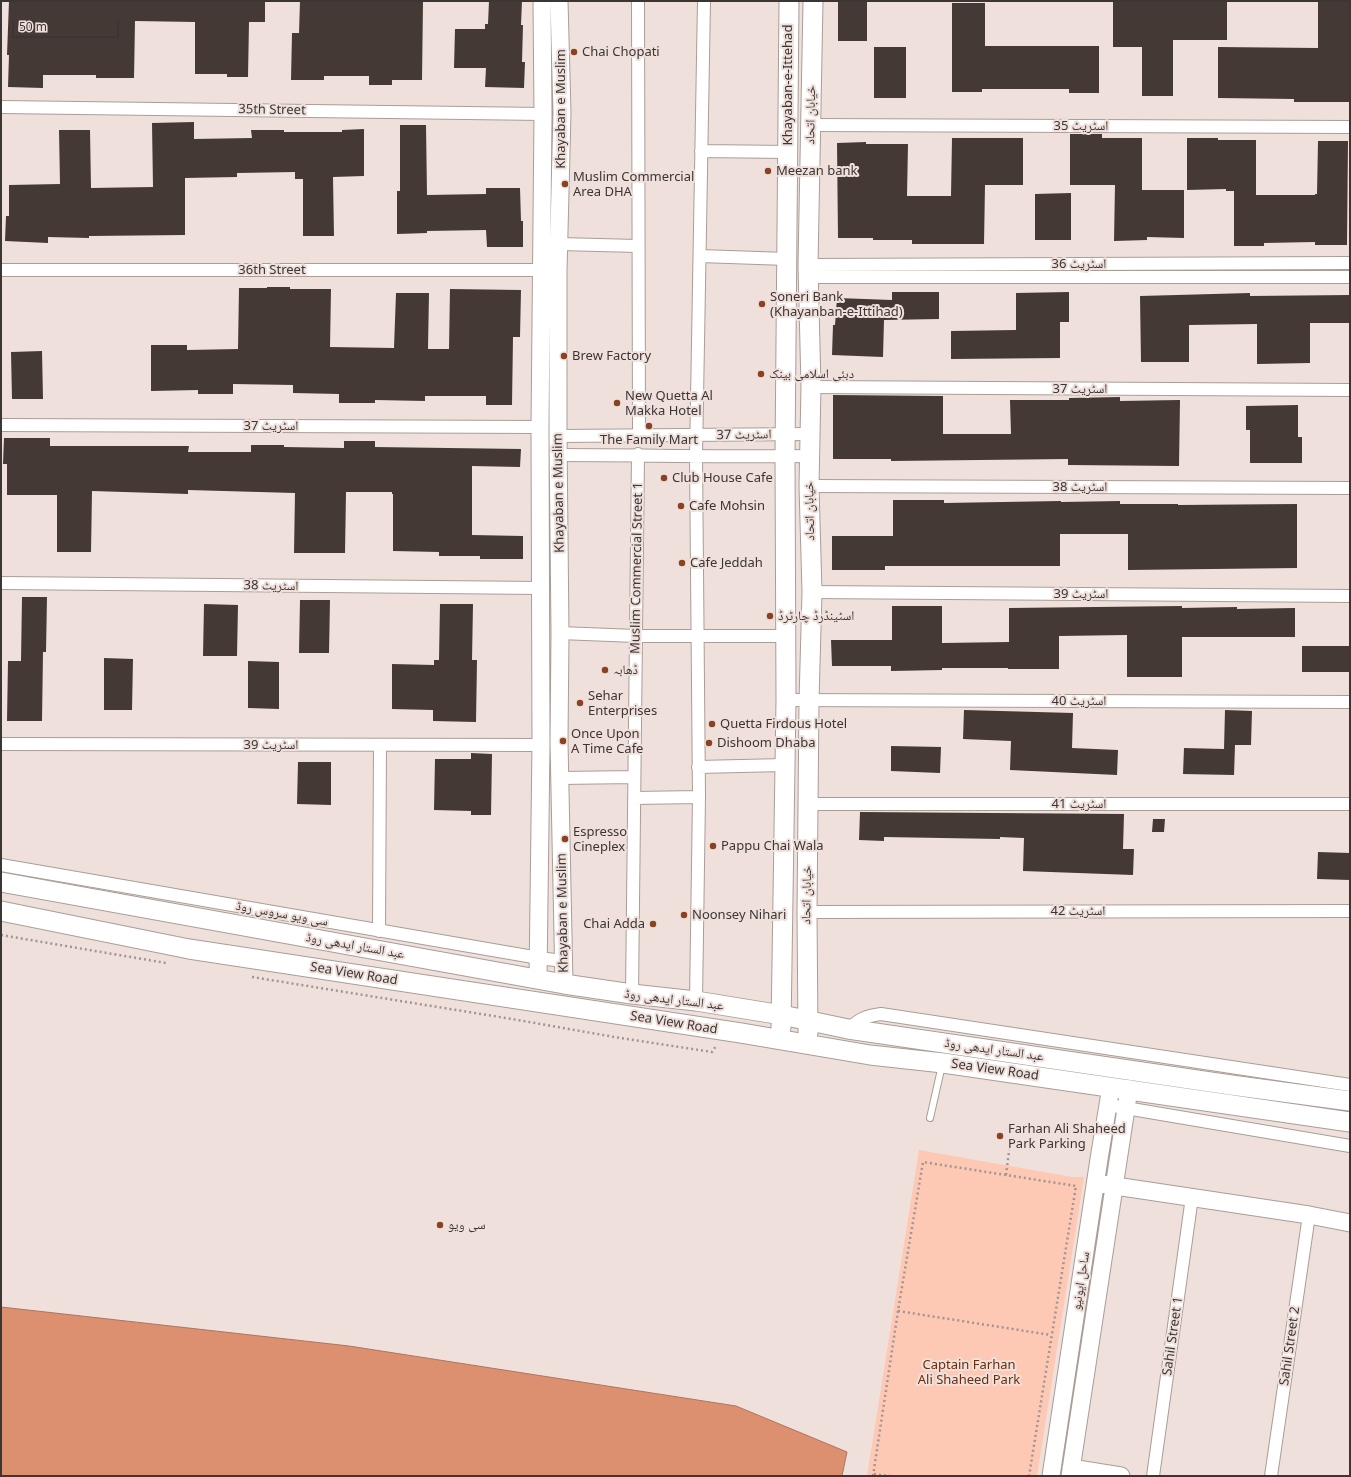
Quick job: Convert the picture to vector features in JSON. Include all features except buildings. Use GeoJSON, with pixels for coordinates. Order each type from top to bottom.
{"type":"FeatureCollection","features":[{"type":"Feature","properties":{"kind":"main road","name":"Khayaban-e-Ittehad"},"geometry":{"type":"LineString","coordinates":[[785,456],[789,1]]}},
{"type":"Feature","properties":{"kind":"main road","name":"خیابان اتحاد"},"geometry":{"type":"LineString","coordinates":[[808,1044],[807,912],[809,701],[812,592],[809,486],[811,387],[809,271],[813,1]]}},
{"type":"Feature","properties":{"kind":"main road","name":"خیابان اتحاد"},"geometry":{"type":"LineString","coordinates":[[780,1040],[782,1015],[786,700],[785,456]]}},
{"type":"Feature","properties":{"kind":"main road","name":"عبد الستار ایدھی روڈ"},"geometry":{"type":"LineString","coordinates":[[1,882],[564,984],[632,994],[696,1001],[782,1015],[848,1029],[1350,1101]]}},
{"type":"Feature","properties":{"kind":"main road","name":"Sea View Road"},"geometry":{"type":"LineString","coordinates":[[1,911],[189,949],[734,1032],[870,1055],[942,1062],[1122,1095],[1350,1122]]}},
{"type":"Feature","properties":{"kind":"street","name":"Khayaban e Muslim"},"geometry":{"type":"LineString","coordinates":[[538,979],[541,745],[540,427],[543,176],[542,1]]}},
{"type":"Feature","properties":{"kind":"street","name":"Khayaban e Muslim"},"geometry":{"type":"LineString","coordinates":[[559,1],[562,113],[559,244],[558,455],[560,778],[564,984]]}},
{"type":"Feature","properties":{"kind":"street"},"geometry":{"type":"LineString","coordinates":[[638,1],[639,435]]}},
{"type":"Feature","properties":{"kind":"street"},"geometry":{"type":"LineString","coordinates":[[696,1001],[698,635],[696,456],[704,1]]}},
{"type":"Feature","properties":{"kind":"street","name":"35th Street"},"geometry":{"type":"LineString","coordinates":[[1,107],[543,114]]}},
{"type":"Feature","properties":{"kind":"street","name":"اسٹریٹ 35"},"geometry":{"type":"LineString","coordinates":[[811,125],[1350,127]]}},
{"type":"Feature","properties":{"kind":"street"},"geometry":{"type":"LineString","coordinates":[[702,151],[788,152]]}},
{"type":"Feature","properties":{"kind":"street"},"geometry":{"type":"LineString","coordinates":[[543,176],[561,176]]}},
{"type":"Feature","properties":{"kind":"street"},"geometry":{"type":"LineString","coordinates":[[559,244],[638,246]]}},
{"type":"Feature","properties":{"kind":"street"},"geometry":{"type":"LineString","coordinates":[[700,256],[787,259]]}},
{"type":"Feature","properties":{"kind":"street","name":"اسٹریٹ 36"},"geometry":{"type":"LineString","coordinates":[[809,271],[1350,263]]}},
{"type":"Feature","properties":{"kind":"street","name":"36th Street"},"geometry":{"type":"LineString","coordinates":[[1,270],[542,270]]}},
{"type":"Feature","properties":{"kind":"street","name":"اسٹریٹ 36"},"geometry":{"type":"LineString","coordinates":[[809,271],[1350,277]]}},
{"type":"Feature","properties":{"kind":"street"},"geometry":{"type":"LineString","coordinates":[[541,359],[558,359]]}},
{"type":"Feature","properties":{"kind":"street","name":"اسٹریٹ 37"},"geometry":{"type":"LineString","coordinates":[[811,387],[1350,390]]}},
{"type":"Feature","properties":{"kind":"street","name":"اسٹریٹ 37"},"geometry":{"type":"LineString","coordinates":[[1,424],[540,427]]}},
{"type":"Feature","properties":{"kind":"street","name":"اسٹریٹ 37"},"geometry":{"type":"LineString","coordinates":[[558,436],[810,434]]}},
{"type":"Feature","properties":{"kind":"street","name":"اسٹریٹ 37"},"geometry":{"type":"LineString","coordinates":[[558,455],[638,454],[696,456],[810,456]]}},
{"type":"Feature","properties":{"kind":"street","name":"Muslim Commercial Street 1"},"geometry":{"type":"LineString","coordinates":[[632,994],[638,454]]}},
{"type":"Feature","properties":{"kind":"street","name":"اسٹریٹ 38"},"geometry":{"type":"LineString","coordinates":[[809,486],[1350,488]]}},
{"type":"Feature","properties":{"kind":"street"},"geometry":{"type":"LineString","coordinates":[[541,544],[559,543]]}},
{"type":"Feature","properties":{"kind":"street","name":"اسٹریٹ 38"},"geometry":{"type":"LineString","coordinates":[[1,583],[541,588]]}},
{"type":"Feature","properties":{"kind":"street","name":"اسٹریٹ 39"},"geometry":{"type":"LineString","coordinates":[[812,592],[1350,596]]}},
{"type":"Feature","properties":{"kind":"street"},"geometry":{"type":"LineString","coordinates":[[560,633],[636,636],[786,636]]}},
{"type":"Feature","properties":{"kind":"street","name":"اسٹریٹ 40"},"geometry":{"type":"LineString","coordinates":[[786,700],[1350,702]]}},
{"type":"Feature","properties":{"kind":"street","name":"اسٹریٹ 39"},"geometry":{"type":"LineString","coordinates":[[1,744],[541,745]]}},
{"type":"Feature","properties":{"kind":"street"},"geometry":{"type":"LineString","coordinates":[[379,930],[380,745]]}},
{"type":"Feature","properties":{"kind":"street"},"geometry":{"type":"LineString","coordinates":[[698,767],[784,765]]}},
{"type":"Feature","properties":{"kind":"street"},"geometry":{"type":"LineString","coordinates":[[560,778],[634,777]]}},
{"type":"Feature","properties":{"kind":"street"},"geometry":{"type":"LineString","coordinates":[[634,798],[698,797]]}},
{"type":"Feature","properties":{"kind":"street","name":"اسٹریٹ 41"},"geometry":{"type":"LineString","coordinates":[[809,804],[1350,804]]}},
{"type":"Feature","properties":{"kind":"street","name":"سی ویو سروس روڈ"},"geometry":{"type":"LineString","coordinates":[[1,865],[539,958],[564,961]]}},
{"type":"Feature","properties":{"kind":"street","name":"اسٹریٹ 42"},"geometry":{"type":"LineString","coordinates":[[807,912],[1350,911]]}},
{"type":"Feature","properties":{"kind":"street"},"geometry":{"type":"LineString","coordinates":[[848,1029],[859,1019],[868,1015],[881,1014],[1350,1085]]}},
{"type":"Feature","properties":{"kind":"street"},"geometry":{"type":"LineString","coordinates":[[1122,1095],[1350,1146]]}},
{"type":"Feature","properties":{"kind":"street","name":"ساحل ایونیو"},"geometry":{"type":"LineString","coordinates":[[1051,1476],[1108,1105],[1122,1095]]}},
{"type":"Feature","properties":{"kind":"street","name":"ساحل ایونیو"},"geometry":{"type":"LineString","coordinates":[[1070,1472],[1114,1185],[1122,1095]]}},
{"type":"Feature","properties":{"kind":"street"},"geometry":{"type":"LineString","coordinates":[[1096,1183],[1309,1215],[1350,1223]]}},
{"type":"Feature","properties":{"kind":"street","name":"Sahil Street 1"},"geometry":{"type":"LineString","coordinates":[[1153,1476],[1192,1197]]}},
{"type":"Feature","properties":{"kind":"street","name":"Sahil Street 2"},"geometry":{"type":"LineString","coordinates":[[1271,1476],[1309,1215]]}},
{"type":"Feature","properties":{"kind":"street"},"geometry":{"type":"LineString","coordinates":[[1070,1472],[1121,1476]]}},
{"type":"Feature","properties":{"kind":"lane"},"geometry":{"type":"LineString","coordinates":[[930,1118],[942,1062]]}},
{"type":"Feature","properties":{"kind":"path"},"geometry":{"type":"LineString","coordinates":[[1,935],[168,963]]}},
{"type":"Feature","properties":{"kind":"path"},"geometry":{"type":"LineString","coordinates":[[245,976],[712,1052],[716,1046]]}},
{"type":"Feature","properties":{"kind":"path"},"geometry":{"type":"LineString","coordinates":[[1006,1175],[1011,1136]]}},
{"type":"Feature","properties":{"kind":"path"},"geometry":{"type":"LineString","coordinates":[[890,1476],[874,1475],[898,1311],[923,1162],[1076,1186],[1029,1476]]}},
{"type":"Feature","properties":{"kind":"path"},"geometry":{"type":"LineString","coordinates":[[898,1311],[1051,1335]]}},
{"type":"Feature","properties":{"kind":"green space","name":"Captain Farhan Ali Shaheed Park"},"geometry":{"type":"Polygon","coordinates":[[[919,1150],[1072,1177],[1084,1177],[1037,1476],[867,1476],[919,1150]]]}},
{"type":"Feature","properties":{"kind":"shaded area"},"geometry":{"type":"Polygon","coordinates":[[[1,1307],[349,1346],[736,1406],[847,1452],[842,1476],[1,1476],[1,1307]]]}},
{"type":"Feature","properties":{"kind":"place","name":"Chai Chopati"},"geometry":{"type":"Point","coordinates":[574,52]}},
{"type":"Feature","properties":{"kind":"place","name":"Meezan bank"},"geometry":{"type":"Point","coordinates":[768,171]}},
{"type":"Feature","properties":{"kind":"place","name":"Muslim Commercial Area DHA"},"geometry":{"type":"Point","coordinates":[565,184]}},
{"type":"Feature","properties":{"kind":"place","name":"Soneri Bank (Khayanban-e-Ittihad)"},"geometry":{"type":"Point","coordinates":[762,304]}},
{"type":"Feature","properties":{"kind":"place","name":"Brew Factory"},"geometry":{"type":"Point","coordinates":[564,356]}},
{"type":"Feature","properties":{"kind":"place","name":"دبئی اسلامی بینک"},"geometry":{"type":"Point","coordinates":[761,374]}},
{"type":"Feature","properties":{"kind":"place","name":"New Quetta Al Makka Hotel"},"geometry":{"type":"Point","coordinates":[617,403]}},
{"type":"Feature","properties":{"kind":"place","name":"The Family Mart"},"geometry":{"type":"Point","coordinates":[649,426]}},
{"type":"Feature","properties":{"kind":"place","name":"Club House Cafe"},"geometry":{"type":"Point","coordinates":[664,478]}},
{"type":"Feature","properties":{"kind":"place","name":"Cafe Mohsin"},"geometry":{"type":"Point","coordinates":[681,506]}},
{"type":"Feature","properties":{"kind":"place","name":"Cafe Jeddah"},"geometry":{"type":"Point","coordinates":[682,563]}},
{"type":"Feature","properties":{"kind":"place","name":"اسٹینڈرڈ چارٹرڈ"},"geometry":{"type":"Point","coordinates":[770,616]}},
{"type":"Feature","properties":{"kind":"place","name":"ڈھابہ"},"geometry":{"type":"Point","coordinates":[605,670]}},
{"type":"Feature","properties":{"kind":"place","name":"Sehar Enterprises"},"geometry":{"type":"Point","coordinates":[580,703]}},
{"type":"Feature","properties":{"kind":"place","name":"Quetta Firdous Hotel"},"geometry":{"type":"Point","coordinates":[712,724]}},
{"type":"Feature","properties":{"kind":"place","name":"Once Upon A Time Cafe"},"geometry":{"type":"Point","coordinates":[563,741]}},
{"type":"Feature","properties":{"kind":"place","name":"Dishoom Dhaba"},"geometry":{"type":"Point","coordinates":[709,743]}},
{"type":"Feature","properties":{"kind":"place","name":"Espresso Cineplex"},"geometry":{"type":"Point","coordinates":[565,839]}},
{"type":"Feature","properties":{"kind":"place","name":"Pappu Chai Wala"},"geometry":{"type":"Point","coordinates":[713,846]}},
{"type":"Feature","properties":{"kind":"place","name":"Noonsey Nihari"},"geometry":{"type":"Point","coordinates":[684,915]}},
{"type":"Feature","properties":{"kind":"place","name":"Chai Adda"},"geometry":{"type":"Point","coordinates":[653,924]}},
{"type":"Feature","properties":{"kind":"place","name":"Farhan Ali Shaheed Park Parking"},"geometry":{"type":"Point","coordinates":[1000,1136]}},
{"type":"Feature","properties":{"kind":"place","name":"سی ویو"},"geometry":{"type":"Point","coordinates":[440,1225]}}]}
